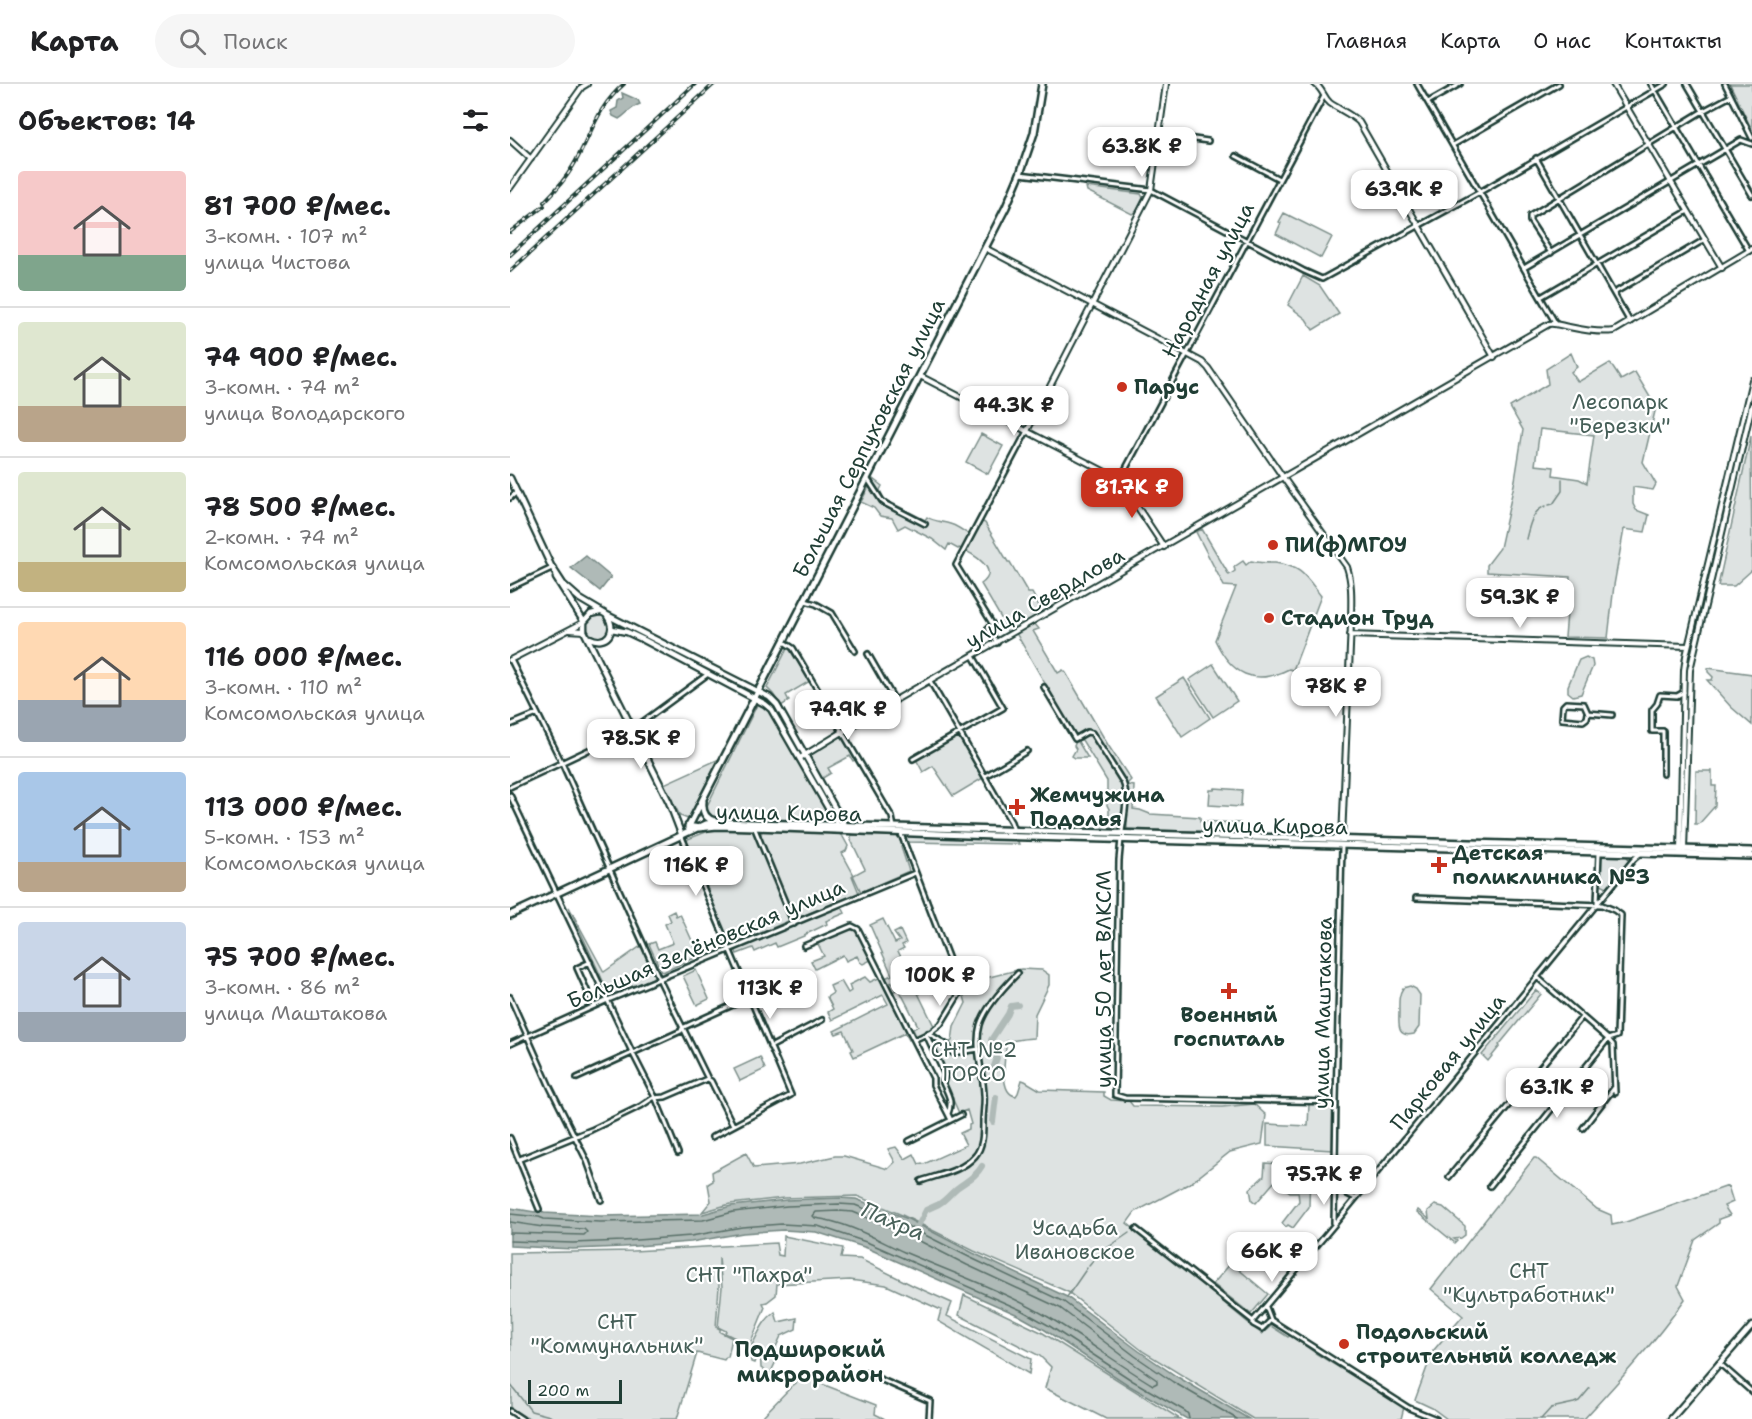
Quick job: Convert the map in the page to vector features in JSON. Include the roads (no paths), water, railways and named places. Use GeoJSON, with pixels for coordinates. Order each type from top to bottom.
{"type":"FeatureCollection","features":[{"type":"Feature","properties":{"kind":"main road","name":"Большая Серпуховская улица"},"geometry":{"type":"LineString","coordinates":[[682,837],[1006,207],[1034,133],[1042,84]]}},
{"type":"Feature","properties":{"kind":"main road"},"geometry":{"type":"LineString","coordinates":[[511,481],[561,588],[584,622],[586,633],[676,819],[682,837]]}},
{"type":"Feature","properties":{"kind":"main road"},"geometry":{"type":"LineString","coordinates":[[552,568],[573,595],[605,614],[769,697],[777,705],[843,827]]}},
{"type":"Feature","properties":{"kind":"main road"},"geometry":{"type":"LineString","coordinates":[[584,622],[591,614],[605,614]]}},
{"type":"Feature","properties":{"kind":"main road"},"geometry":{"type":"LineString","coordinates":[[586,633],[592,639],[598,640],[609,635],[612,629],[611,622],[605,614]]}},
{"type":"Feature","properties":{"kind":"main road"},"geometry":{"type":"LineString","coordinates":[[612,629],[637,637],[755,698],[771,709],[843,827]]}},
{"type":"Feature","properties":{"kind":"main road"},"geometry":{"type":"LineString","coordinates":[[703,798],[704,812],[710,820],[717,822]]}},
{"type":"Feature","properties":{"kind":"main road"},"geometry":{"type":"LineString","coordinates":[[676,819],[688,826],[699,828]]}},
{"type":"Feature","properties":{"kind":"main road","name":"улица Кирова"},"geometry":{"type":"LineString","coordinates":[[699,828],[717,822],[843,827]]}},
{"type":"Feature","properties":{"kind":"main road","name":"улица Кирова"},"geometry":{"type":"LineString","coordinates":[[699,828],[717,826],[898,828],[1121,837],[1599,849],[1629,853],[1752,851]]}},
{"type":"Feature","properties":{"kind":"main road"},"geometry":{"type":"LineString","coordinates":[[510,915],[699,828]]}},
{"type":"Feature","properties":{"kind":"main road","name":"улица Кирова"},"geometry":{"type":"LineString","coordinates":[[969,832],[1014,831],[1022,834]]}},
{"type":"Feature","properties":{"kind":"main road","name":"улица Кирова"},"geometry":{"type":"LineString","coordinates":[[1599,849],[1623,847],[1752,856]]}},
{"type":"Feature","properties":{"kind":"main road"},"geometry":{"type":"LineString","coordinates":[[1671,1419],[1752,1326]]}},
{"type":"Feature","properties":{"kind":"street"},"geometry":{"type":"LineString","coordinates":[[510,188],[582,87],[587,84]]}},
{"type":"Feature","properties":{"kind":"street"},"geometry":{"type":"LineString","coordinates":[[997,643],[988,628],[993,625],[956,565],[1151,190],[1166,84]]}},
{"type":"Feature","properties":{"kind":"street"},"geometry":{"type":"LineString","coordinates":[[1417,84],[1556,324],[1608,332],[1630,322],[1751,250],[1652,84]]}},
{"type":"Feature","properties":{"kind":"street"},"geometry":{"type":"LineString","coordinates":[[1428,102],[1460,84]]}},
{"type":"Feature","properties":{"kind":"street"},"geometry":{"type":"LineString","coordinates":[[1453,145],[1559,84]]}},
{"type":"Feature","properties":{"kind":"street"},"geometry":{"type":"LineString","coordinates":[[1613,84],[1722,268]]}},
{"type":"Feature","properties":{"kind":"street"},"geometry":{"type":"LineString","coordinates":[[1020,174],[1151,190],[1322,279],[1480,192],[1666,84]]}},
{"type":"Feature","properties":{"kind":"street"},"geometry":{"type":"LineString","coordinates":[[1687,84],[1752,195]]}},
{"type":"Feature","properties":{"kind":"street"},"geometry":{"type":"LineString","coordinates":[[1725,84],[1752,138]]}},
{"type":"Feature","properties":{"kind":"street"},"geometry":{"type":"LineString","coordinates":[[1319,85],[1324,96],[1331,103],[1359,122],[1494,357]]}},
{"type":"Feature","properties":{"kind":"street","name":"Народная улица"},"geometry":{"type":"LineString","coordinates":[[1119,479],[1324,96]]}},
{"type":"Feature","properties":{"kind":"street"},"geometry":{"type":"LineString","coordinates":[[1551,253],[1529,219],[1530,216],[1731,96]]}},
{"type":"Feature","properties":{"kind":"street"},"geometry":{"type":"LineString","coordinates":[[1159,134],[1208,141]]}},
{"type":"Feature","properties":{"kind":"street"},"geometry":{"type":"LineString","coordinates":[[510,140],[531,159]]}},
{"type":"Feature","properties":{"kind":"street"},"geometry":{"type":"LineString","coordinates":[[1524,268],[1741,140],[1752,144]]}},
{"type":"Feature","properties":{"kind":"street"},"geometry":{"type":"LineString","coordinates":[[1236,156],[1279,179]]}},
{"type":"Feature","properties":{"kind":"street"},"geometry":{"type":"LineString","coordinates":[[1536,158],[1630,322]]}},
{"type":"Feature","properties":{"kind":"street"},"geometry":{"type":"LineString","coordinates":[[1541,297],[1688,211]]}},
{"type":"Feature","properties":{"kind":"street"},"geometry":{"type":"LineString","coordinates":[[1614,293],[1704,240]]}},
{"type":"Feature","properties":{"kind":"street"},"geometry":{"type":"LineString","coordinates":[[985,248],[1209,368],[1283,478],[1347,567],[1351,589],[1342,842]]}},
{"type":"Feature","properties":{"kind":"street","name":"улица Свердлова"},"geometry":{"type":"LineString","coordinates":[[800,758],[1549,324],[1556,324]]}},
{"type":"Feature","properties":{"kind":"street"},"geometry":{"type":"LineString","coordinates":[[919,375],[1119,479],[1164,547]]}},
{"type":"Feature","properties":{"kind":"street"},"geometry":{"type":"LineString","coordinates":[[1686,707],[1684,670],[1688,646],[1752,380]]}},
{"type":"Feature","properties":{"kind":"street"},"geometry":{"type":"LineString","coordinates":[[1682,851],[1686,707],[1690,670],[1752,405]]}},
{"type":"Feature","properties":{"kind":"street"},"geometry":{"type":"LineString","coordinates":[[867,478],[882,501],[925,524]]}},
{"type":"Feature","properties":{"kind":"street"},"geometry":{"type":"LineString","coordinates":[[510,498],[517,492]]}},
{"type":"Feature","properties":{"kind":"street"},"geometry":{"type":"LineString","coordinates":[[510,588],[552,568]]}},
{"type":"Feature","properties":{"kind":"street"},"geometry":{"type":"LineString","coordinates":[[805,601],[832,613],[855,651]]}},
{"type":"Feature","properties":{"kind":"street"},"geometry":{"type":"LineString","coordinates":[[1698,607],[1704,608]]}},
{"type":"Feature","properties":{"kind":"street"},"geometry":{"type":"LineString","coordinates":[[584,622],[510,660],[562,763],[682,1028],[733,1125]]}},
{"type":"Feature","properties":{"kind":"street"},"geometry":{"type":"LineString","coordinates":[[566,631],[577,629],[586,633]]}},
{"type":"Feature","properties":{"kind":"street"},"geometry":{"type":"LineString","coordinates":[[1350,635],[1688,646],[1696,641]]}},
{"type":"Feature","properties":{"kind":"street"},"geometry":{"type":"LineString","coordinates":[[784,642],[793,648],[898,828],[961,991],[941,1024],[914,1040]]}},
{"type":"Feature","properties":{"kind":"street"},"geometry":{"type":"LineString","coordinates":[[1688,646],[1693,654]]}},
{"type":"Feature","properties":{"kind":"street"},"geometry":{"type":"LineString","coordinates":[[868,654],[895,701]]}},
{"type":"Feature","properties":{"kind":"street"},"geometry":{"type":"LineString","coordinates":[[913,759],[1003,708],[973,656]]}},
{"type":"Feature","properties":{"kind":"street"},"geometry":{"type":"LineString","coordinates":[[510,787],[633,729],[709,674]]}},
{"type":"Feature","properties":{"kind":"street"},"geometry":{"type":"LineString","coordinates":[[930,681],[1014,831]]}},
{"type":"Feature","properties":{"kind":"street","name":"улица 50 лет ВЛКСМ"},"geometry":{"type":"LineString","coordinates":[[1044,687],[1075,739],[1087,732],[1092,733],[1123,782],[1125,789],[1125,815],[1121,837],[1114,1095],[1125,1098],[1336,1102]]}},
{"type":"Feature","properties":{"kind":"street"},"geometry":{"type":"LineString","coordinates":[[1662,774],[1663,731],[1652,731],[1652,710],[1660,695],[1677,696],[1684,692]]}},
{"type":"Feature","properties":{"kind":"street"},"geometry":{"type":"LineString","coordinates":[[1566,703],[1584,704],[1588,713],[1587,718],[1582,721],[1562,719],[1563,706],[1566,703]]}},
{"type":"Feature","properties":{"kind":"street"},"geometry":{"type":"LineString","coordinates":[[1588,713],[1612,715]]}},
{"type":"Feature","properties":{"kind":"street"},"geometry":{"type":"LineString","coordinates":[[510,725],[537,714]]}},
{"type":"Feature","properties":{"kind":"street"},"geometry":{"type":"LineString","coordinates":[[985,777],[1027,751]]}},
{"type":"Feature","properties":{"kind":"street"},"geometry":{"type":"LineString","coordinates":[[510,795],[656,1099],[678,1152]]}},
{"type":"Feature","properties":{"kind":"street"},"geometry":{"type":"LineString","coordinates":[[754,827],[794,924]]}},
{"type":"Feature","properties":{"kind":"street"},"geometry":{"type":"LineString","coordinates":[[682,837],[791,1095],[712,1137]]}},
{"type":"Feature","properties":{"kind":"street","name":"улица Маштакова"},"geometry":{"type":"LineString","coordinates":[[1334,1225],[1342,842]]}},
{"type":"Feature","properties":{"kind":"street"},"geometry":{"type":"LineString","coordinates":[[1623,847],[1629,853],[1630,864]]}},
{"type":"Feature","properties":{"kind":"street"},"geometry":{"type":"LineString","coordinates":[[1597,905],[1599,849]]}},
{"type":"Feature","properties":{"kind":"street","name":"Парковая улица"},"geometry":{"type":"LineString","coordinates":[[1253,1321],[1641,853]]}},
{"type":"Feature","properties":{"kind":"street","name":"Большая Зелёновская улица"},"geometry":{"type":"LineString","coordinates":[[510,1044],[608,1000],[915,873]]}},
{"type":"Feature","properties":{"kind":"street"},"geometry":{"type":"LineString","coordinates":[[1416,898],[1597,905],[1614,910],[1621,915],[1617,1036],[1608,1039],[1490,1186]]}},
{"type":"Feature","properties":{"kind":"street"},"geometry":{"type":"LineString","coordinates":[[804,946],[852,926],[858,929],[933,1078],[933,1085],[951,1120]]}},
{"type":"Feature","properties":{"kind":"street"},"geometry":{"type":"LineString","coordinates":[[590,962],[577,968],[594,1006]]}},
{"type":"Feature","properties":{"kind":"street"},"geometry":{"type":"LineString","coordinates":[[921,1181],[947,1174],[969,1162],[979,1151],[983,1130],[984,1095],[979,1049],[980,1027],[984,1017],[1018,973]]}},
{"type":"Feature","properties":{"kind":"street"},"geometry":{"type":"LineString","coordinates":[[577,1078],[633,1054],[681,1031],[682,1028],[746,999],[757,1001],[808,977]]}},
{"type":"Feature","properties":{"kind":"street"},"geometry":{"type":"LineString","coordinates":[[1537,977],[1613,1045],[1615,1093]]}},
{"type":"Feature","properties":{"kind":"street"},"geometry":{"type":"LineString","coordinates":[[510,997],[602,1200]]}},
{"type":"Feature","properties":{"kind":"street"},"geometry":{"type":"LineString","coordinates":[[1449,1177],[1582,1017]]}},
{"type":"Feature","properties":{"kind":"street"},"geometry":{"type":"LineString","coordinates":[[770,1047],[822,1020]]}},
{"type":"Feature","properties":{"kind":"street"},"geometry":{"type":"LineString","coordinates":[[927,1034],[947,1045],[953,1053],[979,1049]]}},
{"type":"Feature","properties":{"kind":"street"},"geometry":{"type":"LineString","coordinates":[[927,1034],[945,1075],[943,1083],[951,1104],[948,1114]]}},
{"type":"Feature","properties":{"kind":"street"},"geometry":{"type":"LineString","coordinates":[[520,1159],[591,1130],[650,1100],[665,1097],[708,1079]]}},
{"type":"Feature","properties":{"kind":"street"},"geometry":{"type":"LineString","coordinates":[[1583,1128],[1615,1087]]}},
{"type":"Feature","properties":{"kind":"street"},"geometry":{"type":"LineString","coordinates":[[909,1141],[960,1114]]}},
{"type":"Feature","properties":{"kind":"street"},"geometry":{"type":"LineString","coordinates":[[510,1138],[539,1209]]}},
{"type":"Feature","properties":{"kind":"street"},"geometry":{"type":"LineString","coordinates":[[1335,1188],[1356,1198]]}},
{"type":"Feature","properties":{"kind":"street"},"geometry":{"type":"LineString","coordinates":[[1136,1229],[1253,1323],[1262,1329],[1270,1320]]}},
{"type":"Feature","properties":{"kind":"street"},"geometry":{"type":"LineString","coordinates":[[1266,1307],[1270,1320],[1409,1408],[1436,1419]]}},
{"type":"Feature","properties":{"kind":"street"},"geometry":{"type":"LineString","coordinates":[[1719,1363],[1752,1392]]}},
{"type":"Feature","properties":{"kind":"street"},"geometry":{"type":"LineString","coordinates":[[866,1373],[930,1401],[929,1419]]}},
{"type":"Feature","properties":{"kind":"street"},"geometry":{"type":"LineString","coordinates":[[510,1411],[522,1419]]}},
{"type":"Feature","properties":{"kind":"water"},"geometry":{"type":"Polygon","coordinates":[[[622,93],[638,100],[640,104],[619,119],[613,116],[611,111],[617,108],[618,101],[623,98],[622,93]]]}},
{"type":"Feature","properties":{"kind":"water"},"geometry":{"type":"Polygon","coordinates":[[[586,556],[611,577],[600,591],[571,568],[586,556]]]}},
{"type":"Feature","properties":{"kind":"water","name":"Пахра"},"geometry":{"type":"Polygon","coordinates":[[[856,1199],[908,1219],[973,1253],[1067,1297],[1176,1376],[1249,1419],[1187,1419],[1018,1315],[867,1248],[816,1232],[783,1230],[743,1233],[691,1242],[623,1247],[573,1249],[510,1246],[510,1208],[535,1212],[540,1209],[544,1213],[601,1216],[703,1214],[731,1206],[786,1200],[856,1199]]]}},
{"type":"Feature","properties":{"kind":"waterway"},"geometry":{"type":"LineString","coordinates":[[1549,505],[1553,504],[1562,491],[1562,479]]}},
{"type":"Feature","properties":{"kind":"waterway"},"geometry":{"type":"LineString","coordinates":[[1526,539],[1534,515],[1546,506]]}},
{"type":"Feature","properties":{"kind":"waterway"},"geometry":{"type":"LineString","coordinates":[[993,1069],[997,1058],[992,1054],[991,1040],[1011,1006],[1018,1005]]}},
{"type":"Feature","properties":{"kind":"waterway"},"geometry":{"type":"LineString","coordinates":[[993,1122],[996,1097]]}},
{"type":"Feature","properties":{"kind":"waterway","name":"Пахра"},"geometry":{"type":"LineString","coordinates":[[916,1230],[926,1210],[944,1201],[974,1176],[982,1166]]}},
{"type":"Feature","properties":{"kind":"waterway"},"geometry":{"type":"LineString","coordinates":[[1089,1266],[1100,1253],[1129,1233]]}},
{"type":"Feature","properties":{"kind":"waterway"},"geometry":{"type":"LineString","coordinates":[[1067,1297],[1087,1268]]}},
{"type":"Feature","properties":{"kind":"waterway"},"geometry":{"type":"LineString","coordinates":[[510,1384],[531,1411],[554,1419]]}},
{"type":"Feature","properties":{"kind":"waterway"},"geometry":{"type":"LineString","coordinates":[[1541,1419],[1551,1408],[1579,1401],[1590,1388]]}},
{"type":"Feature","properties":{"kind":"railway"},"geometry":{"type":"LineString","coordinates":[[544,202],[567,176],[600,113],[624,84]]}},
{"type":"Feature","properties":{"kind":"railway"},"geometry":{"type":"LineString","coordinates":[[510,255],[695,84]]}},
{"type":"Feature","properties":{"kind":"railway"},"geometry":{"type":"LineString","coordinates":[[510,271],[714,84]]}},
{"type":"Feature","properties":{"kind":"railway"},"geometry":{"type":"LineString","coordinates":[[510,232],[544,206]]}},
{"type":"Feature","properties":{"kind":"place","name":"Парус"},"geometry":{"type":"Point","coordinates":[1122,387]}},
{"type":"Feature","properties":{"kind":"place","name":"ПИ(ф)МГОУ"},"geometry":{"type":"Point","coordinates":[1273,545]}},
{"type":"Feature","properties":{"kind":"place","name":"Стадион Труд"},"geometry":{"type":"Point","coordinates":[1269,618]}},
{"type":"Feature","properties":{"kind":"place","name":"Жемчужина Подолья"},"geometry":{"type":"Point","coordinates":[1017,807]}},
{"type":"Feature","properties":{"kind":"place","name":"Детская поликлиника №3"},"geometry":{"type":"Point","coordinates":[1439,865]}},
{"type":"Feature","properties":{"kind":"place","name":"Военный госпиталь"},"geometry":{"type":"Point","coordinates":[1229,991]}},
{"type":"Feature","properties":{"kind":"place","name":"Подольский строительный колледж"},"geometry":{"type":"Point","coordinates":[1344,1344]}},
{"type":"Feature","properties":{"kind":"district","name":"Подширокий микрорайон"},"geometry":{"type":"Point","coordinates":[810,1362]}},
{"type":"Feature","properties":{"kind":"park label","name":"Лесопарк \"Березки\""},"geometry":{"type":"Point","coordinates":[1620,414]}},
{"type":"Feature","properties":{"kind":"park label","name":"СНТ №2 ГОРСО"},"geometry":{"type":"Point","coordinates":[974,1062]}},
{"type":"Feature","properties":{"kind":"park label","name":"Усадьба Ивановское"},"geometry":{"type":"Point","coordinates":[1075,1240]}},
{"type":"Feature","properties":{"kind":"park label","name":"СНТ \"Пахра\""},"geometry":{"type":"Point","coordinates":[749,1275]}},
{"type":"Feature","properties":{"kind":"park label","name":"СНТ \"Культработник\""},"geometry":{"type":"Point","coordinates":[1529,1283]}},
{"type":"Feature","properties":{"kind":"park label","name":"СНТ \"Коммунальник\""},"geometry":{"type":"Point","coordinates":[617,1334]}}]}
